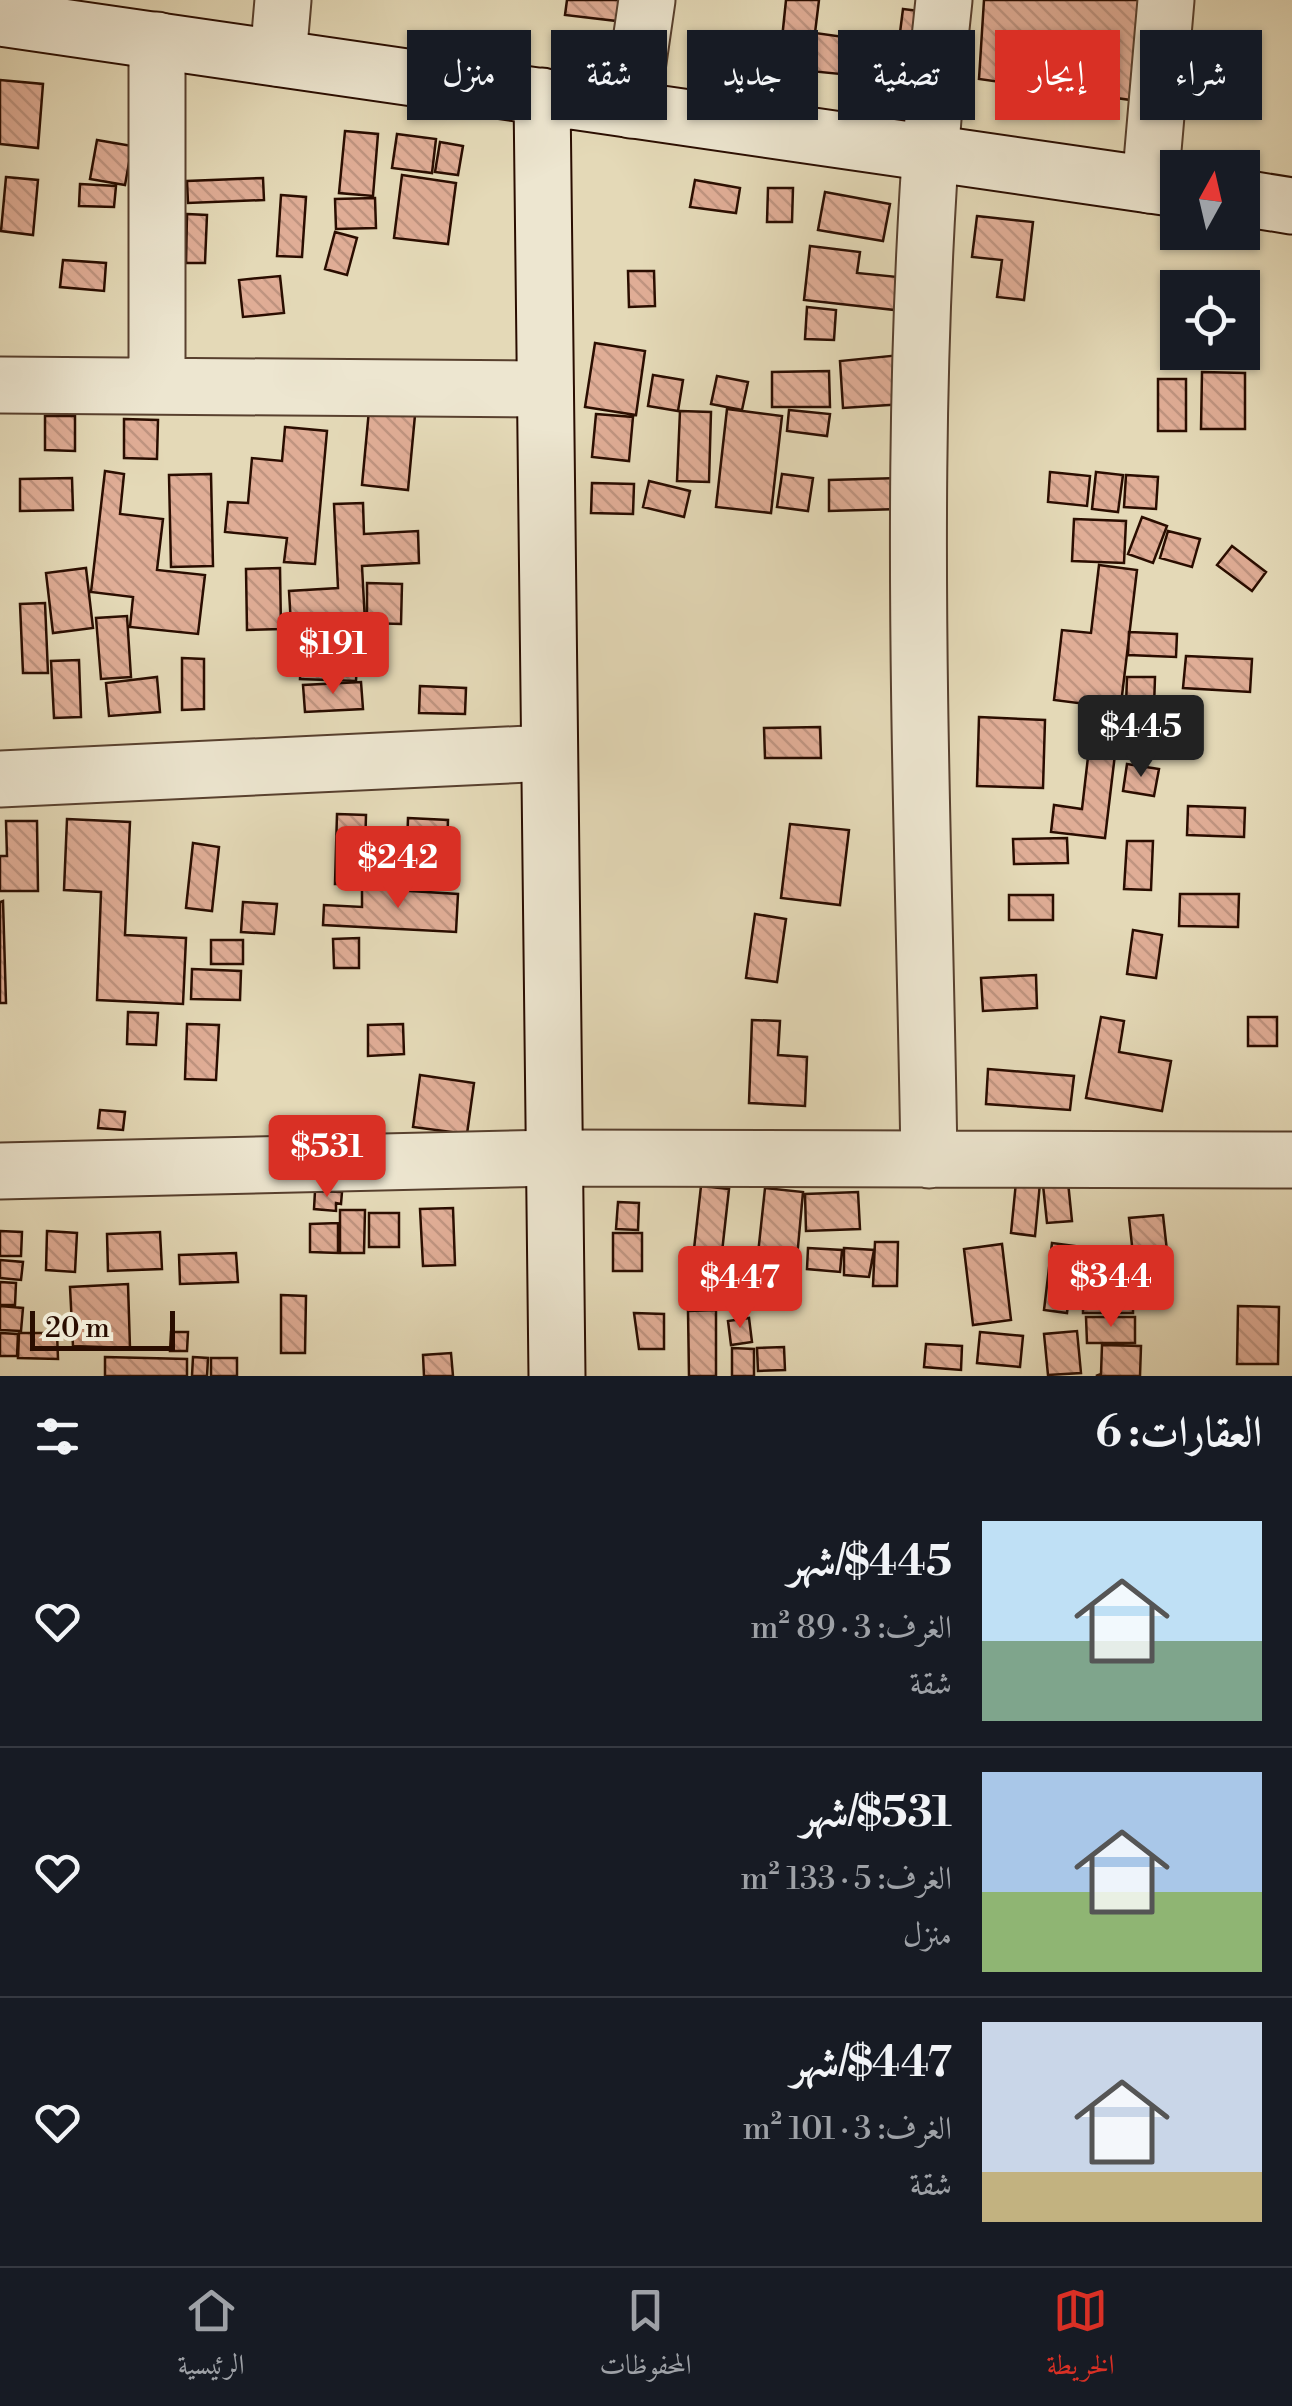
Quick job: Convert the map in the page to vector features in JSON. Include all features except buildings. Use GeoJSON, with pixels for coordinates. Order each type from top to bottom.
{"type":"FeatureCollection","features":[{"type":"Feature","properties":{"kind":"street"},"geometry":{"type":"LineString","coordinates":[[278,58],[283,0]]}},
{"type":"Feature","properties":{"kind":"street"},"geometry":{"type":"LineString","coordinates":[[643,30],[647,0]]}},
{"type":"Feature","properties":{"kind":"street"},"geometry":{"type":"LineString","coordinates":[[929,1160],[920,445],[927,153],[944,0]]}},
{"type":"Feature","properties":{"kind":"street"},"geometry":{"type":"LineString","coordinates":[[1164,150],[1166,0]]}},
{"type":"Feature","properties":{"kind":"street"},"geometry":{"type":"LineString","coordinates":[[0,18],[551,97]]}},
{"type":"Feature","properties":{"kind":"street"},"geometry":{"type":"LineString","coordinates":[[157,40],[157,386]]}},
{"type":"Feature","properties":{"kind":"street"},"geometry":{"type":"LineString","coordinates":[[542,96],[557,1376]]}},
{"type":"Feature","properties":{"kind":"street"},"geometry":{"type":"LineString","coordinates":[[667,115],[1160,186]]}},
{"type":"Feature","properties":{"kind":"street"},"geometry":{"type":"LineString","coordinates":[[1260,201],[1292,206]]}},
{"type":"Feature","properties":{"kind":"street"},"geometry":{"type":"LineString","coordinates":[[0,385],[545,389]]}},
{"type":"Feature","properties":{"kind":"street"},"geometry":{"type":"LineString","coordinates":[[0,779],[550,753]]}},
{"type":"Feature","properties":{"kind":"street"},"geometry":{"type":"LineString","coordinates":[[0,1171],[554,1158],[1292,1160]]}}]}
